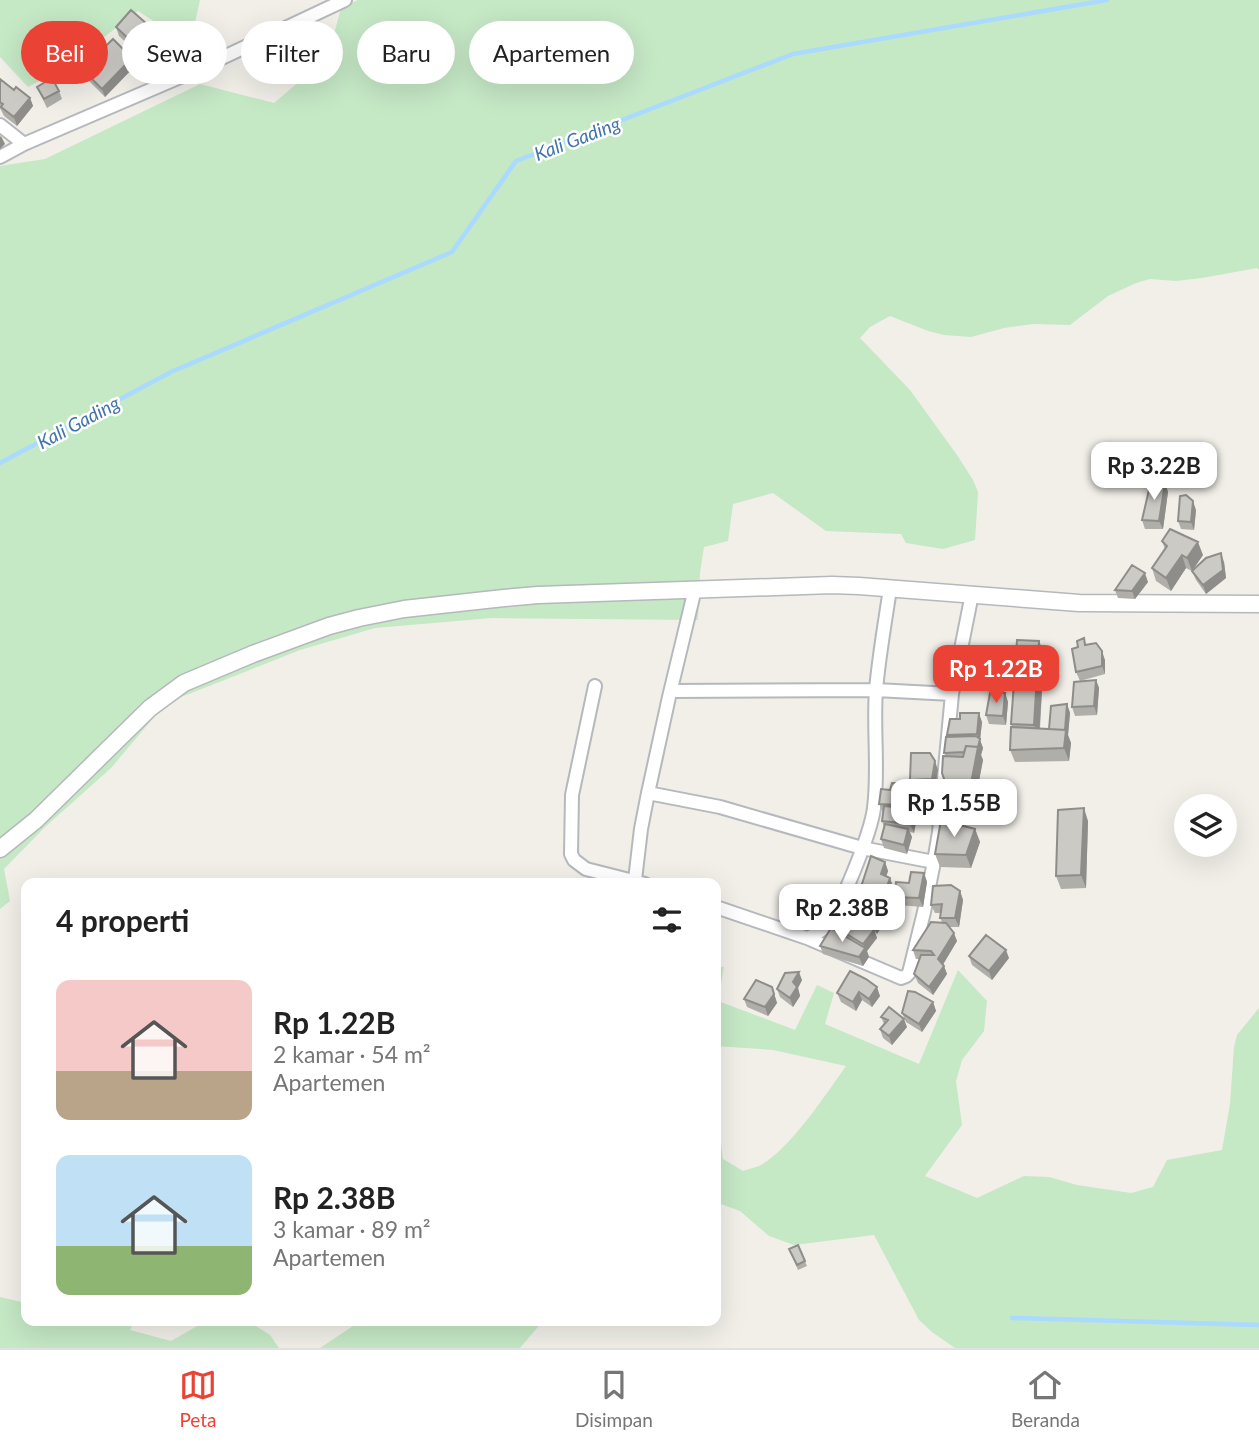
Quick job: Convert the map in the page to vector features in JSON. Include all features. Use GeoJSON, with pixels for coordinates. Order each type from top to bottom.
{"type":"FeatureCollection","features":[{"type":"Feature","properties":{"kind":"street"},"geometry":{"type":"LineString","coordinates":[[0,157],[24,144],[192,72],[345,0]]}},
{"type":"Feature","properties":{"kind":"street"},"geometry":{"type":"LineString","coordinates":[[0,125],[24,144]]}},
{"type":"Feature","properties":{"kind":"street"},"geometry":{"type":"LineString","coordinates":[[0,849],[36,820],[150,708],[170,692],[204,673],[329,626],[404,609],[515,597],[832,585],[1079,603],[1259,604]]}},
{"type":"Feature","properties":{"kind":"street"},"geometry":{"type":"LineString","coordinates":[[640,878],[641,829],[695,589]]}},
{"type":"Feature","properties":{"kind":"street"},"geometry":{"type":"LineString","coordinates":[[807,938],[817,935],[839,905],[874,813],[876,690],[890,589]]}},
{"type":"Feature","properties":{"kind":"street"},"geometry":{"type":"LineString","coordinates":[[721,909],[807,938],[901,978],[909,973],[939,832],[952,694],[972,594]]}},
{"type":"Feature","properties":{"kind":"street"},"geometry":{"type":"LineString","coordinates":[[595,686],[572,795],[571,853],[574,860],[586,869],[623,878]]}},
{"type":"Feature","properties":{"kind":"street"},"geometry":{"type":"LineString","coordinates":[[671,691],[876,690],[952,694]]}},
{"type":"Feature","properties":{"kind":"street"},"geometry":{"type":"LineString","coordinates":[[648,793],[720,807],[862,848],[934,862]]}},
{"type":"Feature","properties":{"kind":"green space"},"geometry":{"type":"Polygon","coordinates":[[[0,0],[200,0],[195,21],[153,21],[138,11],[108,34],[108,21],[21,21],[21,80],[0,57],[0,0]]]}},
{"type":"Feature","properties":{"kind":"green space"},"geometry":{"type":"Polygon","coordinates":[[[358,0],[1259,0],[1259,270],[1257,268],[1176,281],[1150,279],[1136,283],[1108,296],[1070,325],[1033,324],[971,337],[928,331],[890,316],[870,327],[860,338],[910,390],[973,480],[978,492],[975,540],[943,549],[906,543],[901,534],[826,531],[773,493],[733,504],[728,541],[704,547],[698,620],[492,618],[375,628],[300,650],[166,703],[111,768],[45,827],[4,869],[10,901],[0,909],[0,166],[45,159],[200,84],[274,103],[296,84],[343,84],[343,21],[338,21],[341,8],[358,0]]]}},
{"type":"Feature","properties":{"kind":"green space"},"geometry":{"type":"Polygon","coordinates":[[[958,970],[987,1001],[984,1031],[962,1060],[956,1081],[962,1125],[925,1176],[977,1198],[1024,1176],[1049,1177],[1077,1185],[1131,1193],[1153,1187],[1167,1160],[1222,1150],[1237,1035],[1259,1008],[1259,1348],[955,1348],[919,1320],[874,1235],[794,1245],[769,1236],[740,1211],[721,1204],[721,1143],[723,1159],[743,1171],[771,1159],[818,1106],[846,1066],[773,1050],[721,1046],[721,1002],[795,1030],[817,985],[834,993],[825,1024],[919,1064],[958,970]]]}},
{"type":"Feature","properties":{"kind":"green space"},"geometry":{"type":"Polygon","coordinates":[[[0,1297],[21,1302],[21,1326],[132,1326],[130,1330],[171,1341],[197,1326],[256,1326],[270,1335],[279,1348],[0,1348],[0,1297]]]}},
{"type":"Feature","properties":{"kind":"green space"},"geometry":{"type":"Polygon","coordinates":[[[353,1326],[539,1326],[520,1348],[320,1348],[353,1326]]]}},
{"type":"Feature","properties":{"kind":"building"},"geometry":{"type":"Polygon","coordinates":[[[131,10],[144,21],[122,21],[122,33],[116,27],[131,10]]]}},
{"type":"Feature","properties":{"kind":"building"},"geometry":{"type":"Polygon","coordinates":[[[113,39],[122,48],[122,68],[108,83],[108,44],[113,39]]]}},
{"type":"Feature","properties":{"kind":"building"},"geometry":{"type":"Polygon","coordinates":[[[0,79],[30,98],[14,117],[1,107],[3,104],[0,102],[0,79]]]}},
{"type":"Feature","properties":{"kind":"building"},"geometry":{"type":"Polygon","coordinates":[[[42,84],[55,84],[59,91],[44,99],[37,87],[42,84]]]}},
{"type":"Feature","properties":{"kind":"building"},"geometry":{"type":"Polygon","coordinates":[[[1151,481],[1165,483],[1159,521],[1142,520],[1151,481]]]}},
{"type":"Feature","properties":{"kind":"building"},"geometry":{"type":"Polygon","coordinates":[[[1186,495],[1193,501],[1191,522],[1178,521],[1180,496],[1186,495]]]}},
{"type":"Feature","properties":{"kind":"building"},"geometry":{"type":"Polygon","coordinates":[[[1170,529],[1198,542],[1187,558],[1182,555],[1166,578],[1152,568],[1167,546],[1162,541],[1170,529]]]}},
{"type":"Feature","properties":{"kind":"building"},"geometry":{"type":"Polygon","coordinates":[[[1221,553],[1223,570],[1203,585],[1192,571],[1206,558],[1221,553]]]}},
{"type":"Feature","properties":{"kind":"building"},"geometry":{"type":"Polygon","coordinates":[[[1132,565],[1145,573],[1132,591],[1115,590],[1132,565]]]}},
{"type":"Feature","properties":{"kind":"building"},"geometry":{"type":"Polygon","coordinates":[[[1084,638],[1085,645],[1096,643],[1102,651],[1102,666],[1076,672],[1072,649],[1078,647],[1077,641],[1084,638]]]}},
{"type":"Feature","properties":{"kind":"building"},"geometry":{"type":"Polygon","coordinates":[[[1017,640],[1039,641],[1034,725],[1011,724],[1017,640]]]}},
{"type":"Feature","properties":{"kind":"building"},"geometry":{"type":"Polygon","coordinates":[[[1096,680],[1094,706],[1072,707],[1074,682],[1096,680]]]}},
{"type":"Feature","properties":{"kind":"building"},"geometry":{"type":"Polygon","coordinates":[[[990,693],[1005,693],[1003,716],[986,715],[990,693]]]}},
{"type":"Feature","properties":{"kind":"building"},"geometry":{"type":"Polygon","coordinates":[[[1067,704],[1065,730],[1049,729],[1051,706],[1067,704]]]}},
{"type":"Feature","properties":{"kind":"building"},"geometry":{"type":"Polygon","coordinates":[[[960,713],[979,713],[977,734],[947,735],[950,719],[960,719],[960,713]]]}},
{"type":"Feature","properties":{"kind":"building"},"geometry":{"type":"Polygon","coordinates":[[[1011,727],[1066,730],[1064,748],[1010,750],[1011,727]]]}},
{"type":"Feature","properties":{"kind":"building"},"geometry":{"type":"Polygon","coordinates":[[[976,736],[980,739],[978,747],[966,746],[964,752],[944,753],[946,737],[976,736]]]}},
{"type":"Feature","properties":{"kind":"building"},"geometry":{"type":"Polygon","coordinates":[[[966,746],[978,747],[969,794],[948,790],[942,773],[943,756],[963,757],[966,746]]]}},
{"type":"Feature","properties":{"kind":"building"},"geometry":{"type":"Polygon","coordinates":[[[911,753],[930,753],[935,761],[932,779],[910,780],[911,753]]]}},
{"type":"Feature","properties":{"kind":"building"},"geometry":{"type":"Polygon","coordinates":[[[892,783],[925,784],[922,806],[879,804],[881,789],[890,790],[892,783]]]}},
{"type":"Feature","properties":{"kind":"building"},"geometry":{"type":"Polygon","coordinates":[[[884,806],[914,809],[910,824],[882,821],[884,806]]]}},
{"type":"Feature","properties":{"kind":"building"},"geometry":{"type":"Polygon","coordinates":[[[1084,808],[1081,875],[1056,876],[1058,810],[1084,808]]]}},
{"type":"Feature","properties":{"kind":"building"},"geometry":{"type":"Polygon","coordinates":[[[941,820],[975,829],[966,855],[935,854],[941,820]]]}},
{"type":"Feature","properties":{"kind":"building"},"geometry":{"type":"Polygon","coordinates":[[[885,824],[908,829],[904,845],[881,839],[885,824]]]}},
{"type":"Feature","properties":{"kind":"building"},"geometry":{"type":"Polygon","coordinates":[[[871,856],[885,862],[881,874],[890,878],[885,892],[861,887],[871,856]]]}},
{"type":"Feature","properties":{"kind":"building"},"geometry":{"type":"Polygon","coordinates":[[[911,872],[924,873],[919,898],[894,897],[896,882],[909,883],[911,872]]]}},
{"type":"Feature","properties":{"kind":"building"},"geometry":{"type":"Polygon","coordinates":[[[951,885],[960,891],[955,918],[940,918],[942,904],[931,905],[933,886],[951,885]]]}},
{"type":"Feature","properties":{"kind":"building"},"geometry":{"type":"Polygon","coordinates":[[[877,899],[886,906],[873,925],[857,914],[863,903],[871,906],[877,899]]]}},
{"type":"Feature","properties":{"kind":"building"},"geometry":{"type":"Polygon","coordinates":[[[856,917],[874,930],[863,944],[845,933],[856,917]]]}},
{"type":"Feature","properties":{"kind":"building"},"geometry":{"type":"Polygon","coordinates":[[[931,922],[946,923],[954,933],[938,959],[944,966],[929,987],[914,974],[921,955],[934,955],[931,951],[913,950],[931,922]]]}},
{"type":"Feature","properties":{"kind":"building"},"geometry":{"type":"Polygon","coordinates":[[[831,928],[865,948],[859,957],[820,946],[831,928]]]}},
{"type":"Feature","properties":{"kind":"building"},"geometry":{"type":"Polygon","coordinates":[[[986,935],[1006,950],[989,971],[969,956],[986,935]]]}},
{"type":"Feature","properties":{"kind":"building"},"geometry":{"type":"Polygon","coordinates":[[[850,971],[877,987],[869,999],[859,992],[853,1002],[837,993],[850,971]]]}},
{"type":"Feature","properties":{"kind":"building"},"geometry":{"type":"Polygon","coordinates":[[[799,972],[793,982],[797,987],[790,998],[777,989],[785,973],[799,972]]]}},
{"type":"Feature","properties":{"kind":"building"},"geometry":{"type":"Polygon","coordinates":[[[756,980],[772,987],[774,994],[765,1007],[744,999],[756,980]]]}},
{"type":"Feature","properties":{"kind":"building"},"geometry":{"type":"Polygon","coordinates":[[[908,991],[933,1002],[919,1024],[902,1013],[908,991]]]}},
{"type":"Feature","properties":{"kind":"building"},"geometry":{"type":"Polygon","coordinates":[[[889,1007],[904,1019],[889,1036],[880,1029],[888,1020],[881,1017],[889,1007]]]}},
{"type":"Feature","properties":{"kind":"building"},"geometry":{"type":"Polygon","coordinates":[[[798,1245],[805,1261],[797,1265],[789,1249],[798,1245]]]}},
{"type":"Feature","properties":{"kind":"waterway","name":"Kali Gading"},"geometry":{"type":"LineString","coordinates":[[0,463],[171,372],[452,252],[516,161],[793,54],[1107,0]]}},
{"type":"Feature","properties":{"kind":"waterway"},"geometry":{"type":"LineString","coordinates":[[1012,1318],[1259,1325]]}}]}
